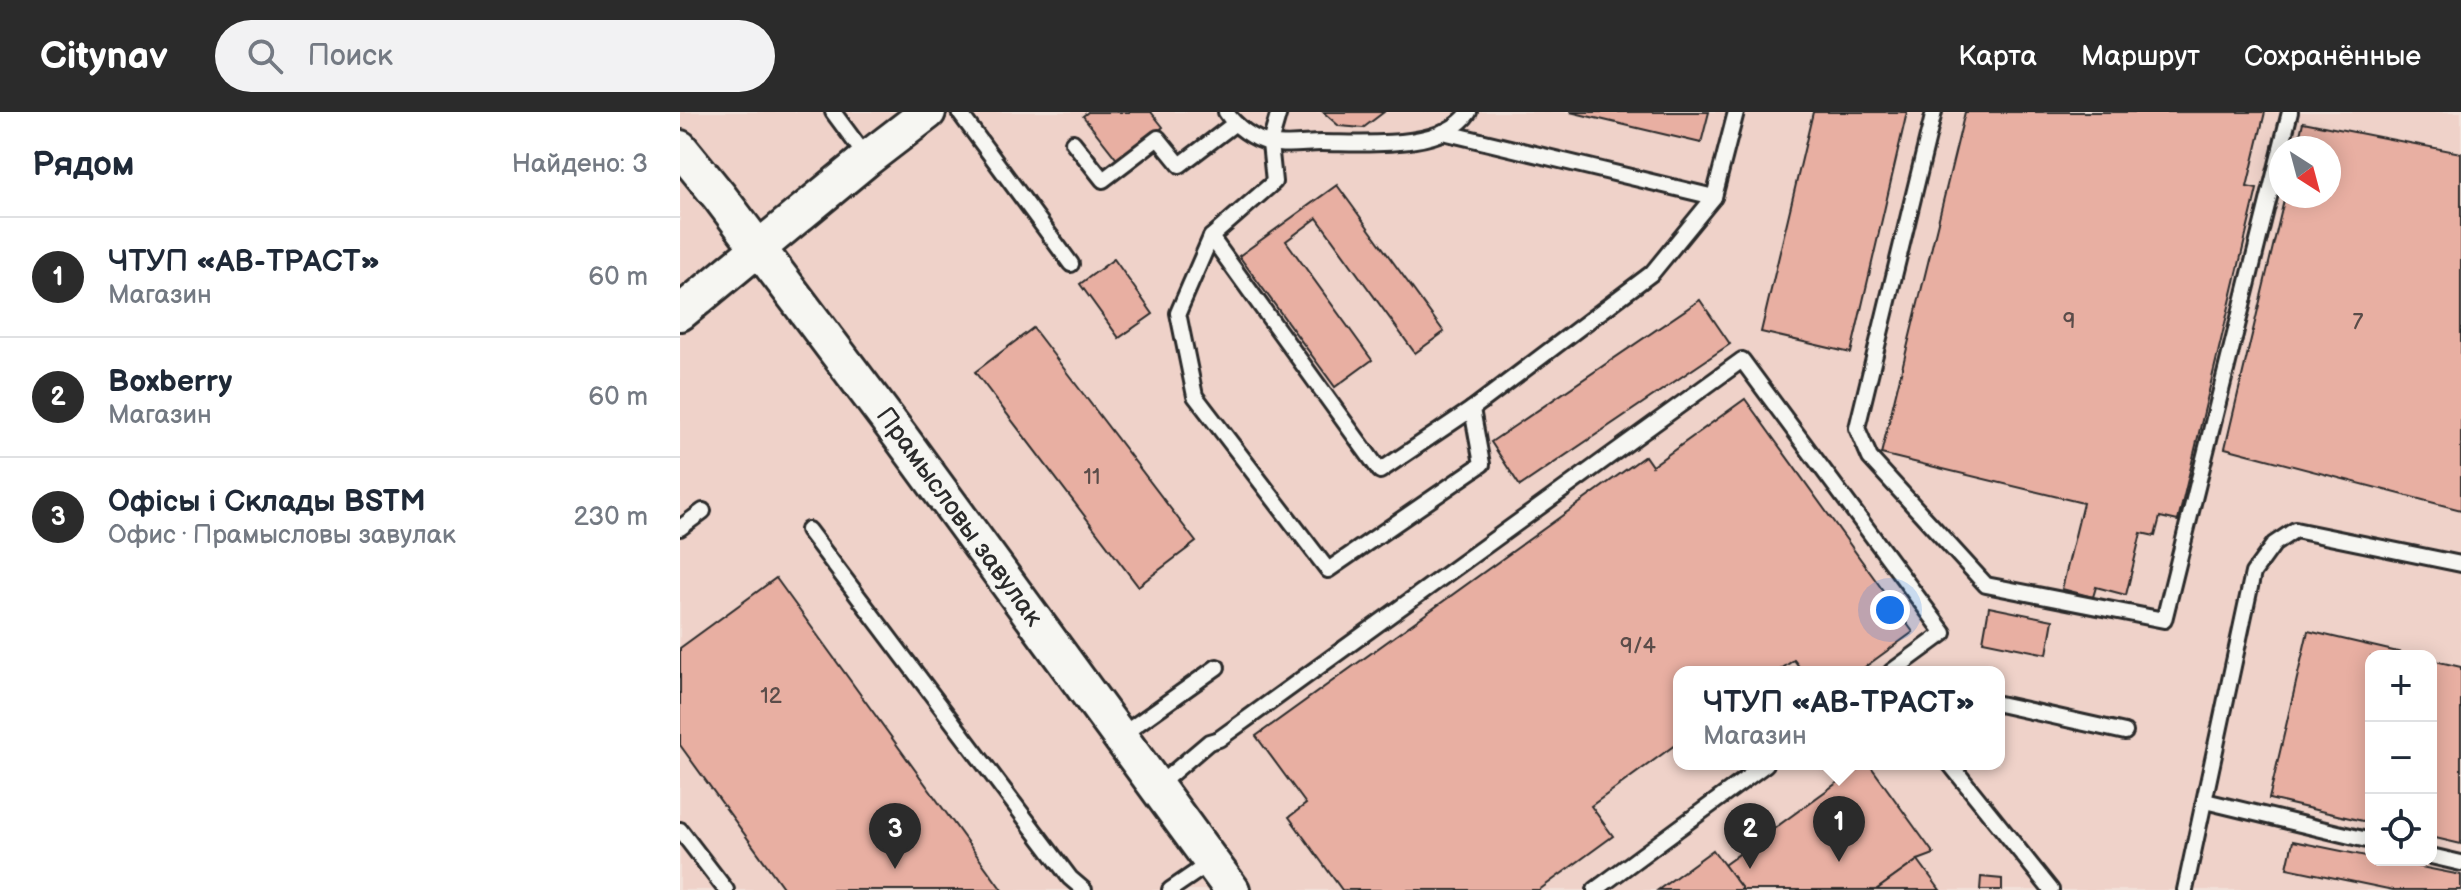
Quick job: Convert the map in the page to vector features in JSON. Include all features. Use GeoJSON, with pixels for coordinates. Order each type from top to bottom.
{"type":"FeatureCollection","features":[{"type":"Feature","properties":{"kind":"street"},"geometry":{"type":"LineString","coordinates":[[680,313],[928,112]]}},
{"type":"Feature","properties":{"kind":"street","name":"Прамысловы завулак"},"geometry":{"type":"LineString","coordinates":[[680,148],[759,248],[974,536],[1232,890]]}},
{"type":"Feature","properties":{"kind":"lane"},"geometry":{"type":"LineString","coordinates":[[833,112],[868,158]]}},
{"type":"Feature","properties":{"kind":"lane"},"geometry":{"type":"LineString","coordinates":[[959,112],[1071,264]]}},
{"type":"Feature","properties":{"kind":"lane"},"geometry":{"type":"LineString","coordinates":[[1279,112],[1270,143],[1274,182],[1211,237],[1178,313],[1195,396],[1328,570],[1482,464],[1472,409]]}},
{"type":"Feature","properties":{"kind":"lane"},"geometry":{"type":"LineString","coordinates":[[1073,142],[1103,180],[1158,138],[1180,165],[1230,118],[1270,143],[1401,143],[1443,132],[1469,112]]}},
{"type":"Feature","properties":{"kind":"lane"},"geometry":{"type":"LineString","coordinates":[[1211,237],[1380,471],[1472,409],[1652,273],[1714,197],[1736,112]]}},
{"type":"Feature","properties":{"kind":"lane"},"geometry":{"type":"LineString","coordinates":[[1934,112],[1857,428],[1870,458],[1986,585],[2164,620],[2269,197]]}},
{"type":"Feature","properties":{"kind":"lane"},"geometry":{"type":"LineString","coordinates":[[2284,136],[2290,112]]}},
{"type":"Feature","properties":{"kind":"lane"},"geometry":{"type":"LineString","coordinates":[[1443,132],[1714,197]]}},
{"type":"Feature","properties":{"kind":"lane"},"geometry":{"type":"LineString","coordinates":[[1156,787],[1209,742],[1219,739],[1742,360],[1944,633],[1899,666]]}},
{"type":"Feature","properties":{"kind":"lane"},"geometry":{"type":"LineString","coordinates":[[680,528],[703,511]]}},
{"type":"Feature","properties":{"kind":"lane"},"geometry":{"type":"LineString","coordinates":[[808,530],[1070,878],[1084,890]]}},
{"type":"Feature","properties":{"kind":"lane"},"geometry":{"type":"LineString","coordinates":[[2185,890],[2253,573],[2274,544],[2295,530],[2461,564]]}},
{"type":"Feature","properties":{"kind":"lane"},"geometry":{"type":"LineString","coordinates":[[1119,737],[1217,667]]}},
{"type":"Feature","properties":{"kind":"lane"},"geometry":{"type":"LineString","coordinates":[[2005,705],[2125,732]]}},
{"type":"Feature","properties":{"kind":"lane"},"geometry":{"type":"LineString","coordinates":[[1595,890],[1758,770]]}},
{"type":"Feature","properties":{"kind":"lane"},"geometry":{"type":"LineString","coordinates":[[1955,770],[2051,890]]}},
{"type":"Feature","properties":{"kind":"lane"},"geometry":{"type":"LineString","coordinates":[[2205,801],[2365,840]]}},
{"type":"Feature","properties":{"kind":"lane"},"geometry":{"type":"LineString","coordinates":[[680,830],[726,890]]}},
{"type":"Feature","properties":{"kind":"lane"},"geometry":{"type":"LineString","coordinates":[[2437,857],[2461,863]]}},
{"type":"Feature","properties":{"kind":"lane"},"geometry":{"type":"LineString","coordinates":[[1170,890],[1211,862]]}},
{"type":"Feature","properties":{"kind":"shaded area"},"geometry":{"type":"Polygon","coordinates":[[[680,112],[2461,112],[2461,890],[680,890],[680,112]]]}},
{"type":"Feature","properties":{"kind":"building"},"geometry":{"type":"Polygon","coordinates":[[[1088,112],[1151,112],[1163,127],[1119,162],[1083,116],[1088,112]]]}},
{"type":"Feature","properties":{"kind":"building"},"geometry":{"type":"Polygon","coordinates":[[[1323,112],[1384,112],[1363,128],[1339,126],[1323,112]]]}},
{"type":"Feature","properties":{"kind":"building"},"geometry":{"type":"Polygon","coordinates":[[[1570,112],[1709,112],[1701,143],[1570,112]]]}},
{"type":"Feature","properties":{"kind":"building"},"geometry":{"type":"Polygon","coordinates":[[[1813,112],[1907,112],[1851,353],[1761,332],[1813,112]]]}},
{"type":"Feature","properties":{"kind":"building"},"geometry":{"type":"Polygon","coordinates":[[[1965,112],[2265,112],[2247,187],[2257,189],[2178,521],[2160,517],[2155,536],[2141,533],[2126,595],[2096,587],[2093,597],[2062,589],[2083,503],[1881,454],[1965,112]]]}},
{"type":"Feature","properties":{"kind":"building"},"geometry":{"type":"Polygon","coordinates":[[[2303,122],[2461,153],[2461,510],[2225,448],[2282,208],[2341,208],[2341,136],[2300,136],[2303,122]]]}},
{"type":"Feature","properties":{"kind":"building"},"geometry":{"type":"Polygon","coordinates":[[[1337,185],[1444,332],[1415,353],[1317,218],[1286,241],[1372,360],[1335,387],[1239,256],[1337,185]]]}},
{"type":"Feature","properties":{"kind":"building"},"geometry":{"type":"Polygon","coordinates":[[[1114,259],[1153,314],[1119,338],[1080,284],[1114,259]]]}},
{"type":"Feature","properties":{"kind":"building"},"geometry":{"type":"Polygon","coordinates":[[[1700,300],[1730,344],[1520,486],[1491,442],[1700,300]]]}},
{"type":"Feature","properties":{"kind":"building"},"geometry":{"type":"Polygon","coordinates":[[[1033,328],[1196,542],[1138,586],[975,372],[1033,328]]]}},
{"type":"Feature","properties":{"kind":"building"},"geometry":{"type":"Polygon","coordinates":[[[1745,399],[1913,632],[1866,666],[1798,666],[1794,660],[1786,666],[1673,666],[1673,746],[1591,806],[1613,836],[1539,890],[1342,890],[1289,817],[1306,804],[1256,736],[1645,456],[1652,466],[1745,399]]]}},
{"type":"Feature","properties":{"kind":"building"},"geometry":{"type":"Polygon","coordinates":[[[776,578],[1002,890],[785,890],[680,745],[680,648],[776,578]]]}},
{"type":"Feature","properties":{"kind":"building"},"geometry":{"type":"Polygon","coordinates":[[[1989,607],[2053,620],[2047,654],[1983,641],[1989,607]]]}},
{"type":"Feature","properties":{"kind":"building"},"geometry":{"type":"Polygon","coordinates":[[[2308,631],[2389,650],[2365,650],[2365,822],[2269,799],[2308,631]]]}},
{"type":"Feature","properties":{"kind":"building"},"geometry":{"type":"Polygon","coordinates":[[[2437,661],[2461,667],[2461,844],[2437,838],[2437,661]]]}},
{"type":"Feature","properties":{"kind":"building"},"geometry":{"type":"Polygon","coordinates":[[[1855,770],[1873,770],[1934,854],[1918,860],[1876,890],[1743,890],[1724,865],[1855,770]]]}},
{"type":"Feature","properties":{"kind":"building"},"geometry":{"type":"Polygon","coordinates":[[[2293,841],[2365,856],[2365,866],[2416,866],[2461,875],[2461,890],[2393,890],[2287,868],[2293,841]]]}},
{"type":"Feature","properties":{"kind":"building"},"geometry":{"type":"Polygon","coordinates":[[[1713,850],[1743,890],[1658,890],[1713,850]]]}},
{"type":"Feature","properties":{"kind":"building"},"geometry":{"type":"Polygon","coordinates":[[[1918,860],[1940,890],[1876,890],[1918,860]]]}},
{"type":"Feature","properties":{"kind":"building"},"geometry":{"type":"Polygon","coordinates":[[[1981,877],[2002,879],[2002,890],[1980,890],[1981,877]]]}},
{"type":"Feature","properties":{"kind":"place","name":"ЧТУП «АВ-ТРАСТ»"},"geometry":{"type":"Point","coordinates":[1839,862]}},
{"type":"Feature","properties":{"kind":"place","name":"Офісы і Склады BSTM"},"geometry":{"type":"Point","coordinates":[895,869]}},
{"type":"Feature","properties":{"kind":"place","name":"Boxberry"},"geometry":{"type":"Point","coordinates":[1750,869]}}]}
